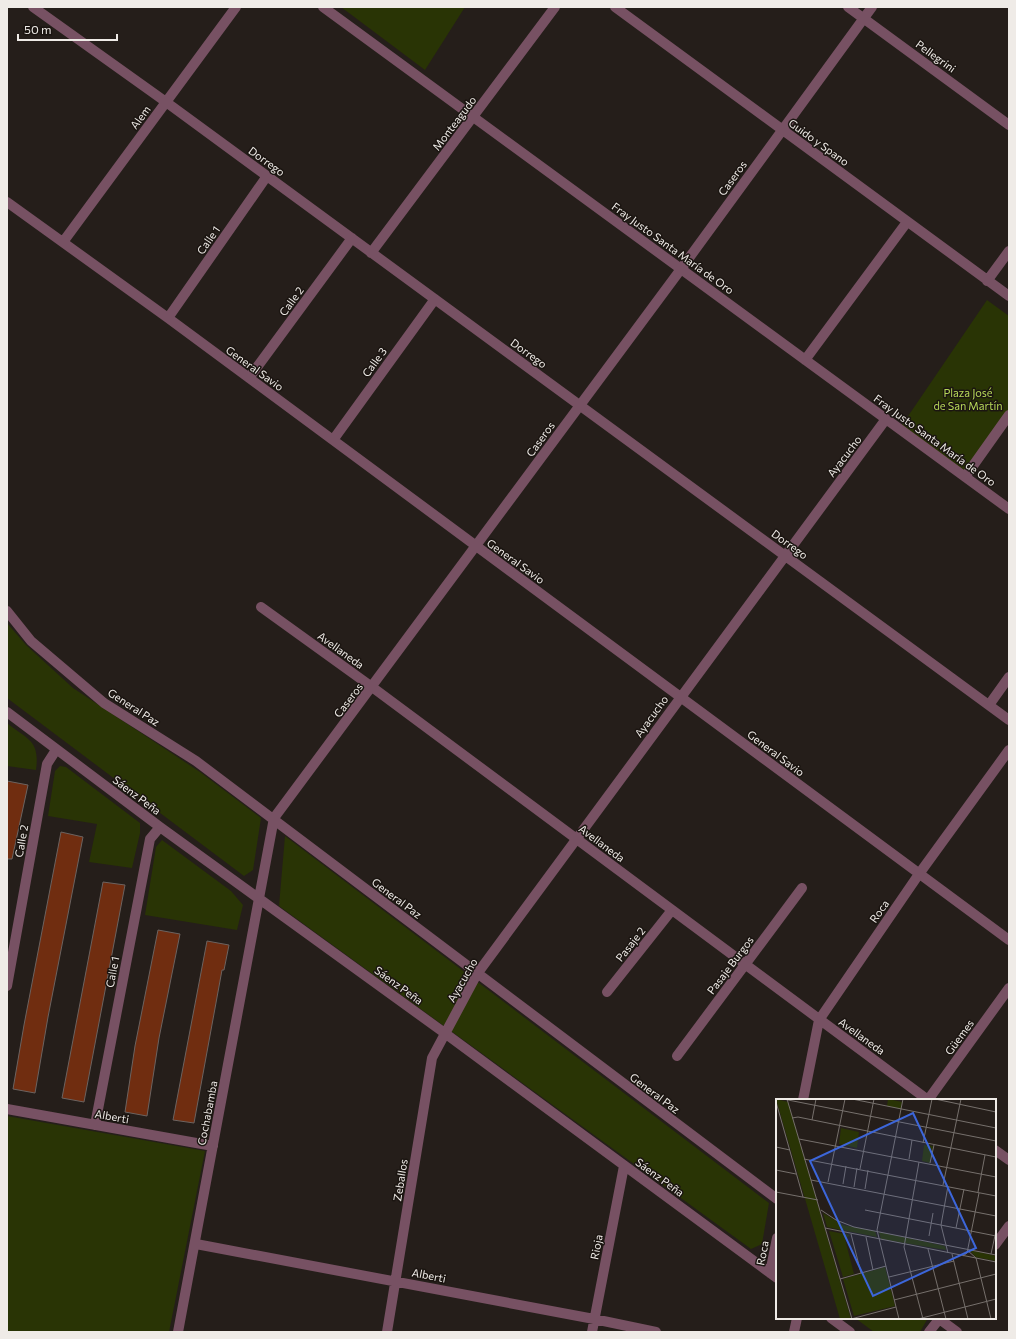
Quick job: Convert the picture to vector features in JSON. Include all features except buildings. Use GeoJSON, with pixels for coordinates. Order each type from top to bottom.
{"type":"FeatureCollection","features":[{"type":"Feature","properties":{"kind":"street","name":"Dorrego"},"geometry":{"type":"LineString","coordinates":[[33,7],[268,176],[1009,720]]}},
{"type":"Feature","properties":{"kind":"street","name":"Alem"},"geometry":{"type":"LineString","coordinates":[[63,242],[236,7]]}},
{"type":"Feature","properties":{"kind":"street","name":"Fray Justo Santa María de Oro"},"geometry":{"type":"LineString","coordinates":[[323,7],[1009,509]]}},
{"type":"Feature","properties":{"kind":"street","name":"Monteagudo"},"geometry":{"type":"LineString","coordinates":[[371,253],[555,7]]}},
{"type":"Feature","properties":{"kind":"street","name":"Guido y Spano"},"geometry":{"type":"LineString","coordinates":[[615,7],[1009,296]]}},
{"type":"Feature","properties":{"kind":"street","name":"Pellegrini"},"geometry":{"type":"LineString","coordinates":[[848,7],[1009,124]]}},
{"type":"Feature","properties":{"kind":"street","name":"Caseros"},"geometry":{"type":"LineString","coordinates":[[260,898],[274,818],[681,269],[872,7]]}},
{"type":"Feature","properties":{"kind":"street","name":"Calle 1"},"geometry":{"type":"LineString","coordinates":[[168,318],[268,176]]}},
{"type":"Feature","properties":{"kind":"street","name":"General Savio"},"geometry":{"type":"LineString","coordinates":[[7,202],[168,318],[1009,940]]}},
{"type":"Feature","properties":{"kind":"street"},"geometry":{"type":"LineString","coordinates":[[805,360],[907,222]]}},
{"type":"Feature","properties":{"kind":"street","name":"Calle 2"},"geometry":{"type":"LineString","coordinates":[[249,378],[352,238]]}},
{"type":"Feature","properties":{"kind":"street"},"geometry":{"type":"LineString","coordinates":[[988,281],[1009,251]]}},
{"type":"Feature","properties":{"kind":"street","name":"Calle 3"},"geometry":{"type":"LineString","coordinates":[[333,440],[435,299]]}},
{"type":"Feature","properties":{"kind":"street"},"geometry":{"type":"LineString","coordinates":[[965,477],[1009,416]]}},
{"type":"Feature","properties":{"kind":"street","name":"Ayacucho"},"geometry":{"type":"LineString","coordinates":[[446,1034],[477,974],[784,555],[886,419]]}},
{"type":"Feature","properties":{"kind":"street","name":"Avellaneda"},"geometry":{"type":"LineString","coordinates":[[261,607],[372,687],[927,1099]]}},
{"type":"Feature","properties":{"kind":"street","name":"General Paz"},"geometry":{"type":"LineString","coordinates":[[7,611],[31,641],[104,703],[196,761],[274,818],[477,974],[776,1198]]}},
{"type":"Feature","properties":{"kind":"street"},"geometry":{"type":"LineString","coordinates":[[988,705],[1009,677]]}},
{"type":"Feature","properties":{"kind":"street","name":"Sáenz Peña"},"geometry":{"type":"LineString","coordinates":[[7,712],[160,827],[446,1034],[774,1276]]}},
{"type":"Feature","properties":{"kind":"street","name":"Calle 2"},"geometry":{"type":"LineString","coordinates":[[7,986],[47,764],[56,750]]}},
{"type":"Feature","properties":{"kind":"street","name":"Roca"},"geometry":{"type":"LineString","coordinates":[[804,1099],[819,1020],[919,874],[1009,750]]}},
{"type":"Feature","properties":{"kind":"street","name":"Calle 1"},"geometry":{"type":"LineString","coordinates":[[95,1125],[150,839],[160,827]]}},
{"type":"Feature","properties":{"kind":"street","name":"Pasaje Burgos"},"geometry":{"type":"LineString","coordinates":[[677,1056],[802,888]]}},
{"type":"Feature","properties":{"kind":"street","name":"Cochabamba"},"geometry":{"type":"LineString","coordinates":[[178,1332],[196,1244],[260,898]]}},
{"type":"Feature","properties":{"kind":"street","name":"Pasaje 2"},"geometry":{"type":"LineString","coordinates":[[607,992],[672,910]]}},
{"type":"Feature","properties":{"kind":"street","name":"Güemes"},"geometry":{"type":"LineString","coordinates":[[929,1099],[1009,988]]}},
{"type":"Feature","properties":{"kind":"street","name":"Zeballos"},"geometry":{"type":"LineString","coordinates":[[387,1332],[432,1058],[446,1034]]}},
{"type":"Feature","properties":{"kind":"street","name":"Alberti"},"geometry":{"type":"LineString","coordinates":[[7,1109],[213,1146]]}},
{"type":"Feature","properties":{"kind":"street"},"geometry":{"type":"LineString","coordinates":[[996,1151],[1009,1160]]}},
{"type":"Feature","properties":{"kind":"street","name":"Rioja"},"geometry":{"type":"LineString","coordinates":[[592,1332],[624,1166]]}},
{"type":"Feature","properties":{"kind":"street"},"geometry":{"type":"LineString","coordinates":[[996,1243],[1009,1226]]}},
{"type":"Feature","properties":{"kind":"street","name":"Alberti"},"geometry":{"type":"LineString","coordinates":[[196,1244],[594,1318],[656,1332]]}},
{"type":"Feature","properties":{"kind":"street","name":"Roca"},"geometry":{"type":"LineString","coordinates":[[774,1276],[776,1251]]}},
{"type":"Feature","properties":{"kind":"street"},"geometry":{"type":"LineString","coordinates":[[794,1332],[797,1319]]}},
{"type":"Feature","properties":{"kind":"street"},"geometry":{"type":"LineString","coordinates":[[832,1319],[850,1332]]}},
{"type":"Feature","properties":{"kind":"street"},"geometry":{"type":"LineString","coordinates":[[929,1332],[938,1319]]}},
{"type":"Feature","properties":{"kind":"street"},"geometry":{"type":"LineString","coordinates":[[939,1319],[940,1332]]}},
{"type":"Feature","properties":{"kind":"street"},"geometry":{"type":"LineString","coordinates":[[940,1319],[958,1332]]}},
{"type":"Feature","properties":{"kind":"green space"},"geometry":{"type":"Polygon","coordinates":[[[341,7],[465,7],[425,70],[341,7]]]}},
{"type":"Feature","properties":{"kind":"green space","name":"Plaza José de San Martín"},"geometry":{"type":"Polygon","coordinates":[[[987,300],[1009,316],[1009,410],[965,471],[902,425],[987,300]]]}},
{"type":"Feature","properties":{"kind":"green space"},"geometry":{"type":"Polygon","coordinates":[[[7,623],[26,645],[73,688],[200,772],[261,818],[253,870],[244,876],[7,698],[7,623]]]}},
{"type":"Feature","properties":{"kind":"green space"},"geometry":{"type":"Polygon","coordinates":[[[7,723],[26,737],[34,746],[37,760],[36,770],[7,766],[7,723]]]}},
{"type":"Feature","properties":{"kind":"green space"},"geometry":{"type":"Polygon","coordinates":[[[60,766],[66,767],[140,823],[140,833],[132,868],[89,862],[97,824],[48,816],[55,771],[60,766]]]}},
{"type":"Feature","properties":{"kind":"green space"},"geometry":{"type":"Polygon","coordinates":[[[285,836],[769,1203],[762,1244],[751,1249],[279,906],[285,836]]]}},
{"type":"Feature","properties":{"kind":"green space"},"geometry":{"type":"Polygon","coordinates":[[[162,840],[231,891],[243,905],[237,930],[145,915],[156,847],[162,840]]]}},
{"type":"Feature","properties":{"kind":"green space"},"geometry":{"type":"Polygon","coordinates":[[[7,1116],[205,1151],[169,1332],[7,1332],[7,1116]]]}},
{"type":"Feature","properties":{"kind":"green space"},"geometry":{"type":"Polygon","coordinates":[[[856,1319],[927,1319],[920,1332],[874,1332],[856,1319]]]}}]}
